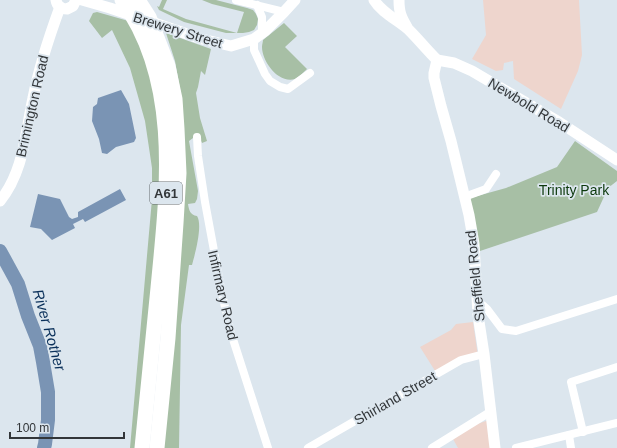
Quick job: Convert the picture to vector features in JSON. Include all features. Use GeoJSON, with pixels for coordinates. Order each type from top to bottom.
{"type":"FeatureCollection","features":[{"type":"Feature","properties":{"kind":"highway","name":"A61"},"geometry":{"type":"LineString","coordinates":[[138,0],[149,17],[168,66],[175,100],[179,173],[168,338],[157,448]]}},
{"type":"Feature","properties":{"kind":"highway","name":"A61"},"geometry":{"type":"LineString","coordinates":[[112,3],[132,14],[147,45],[156,72],[163,105],[165,130],[167,173],[164,222],[142,448]]}},
{"type":"Feature","properties":{"kind":"main road"},"geometry":{"type":"LineString","coordinates":[[58,4],[67,9],[73,6],[76,0]]}},
{"type":"Feature","properties":{"kind":"main road","name":"Brewery Street"},"geometry":{"type":"LineString","coordinates":[[82,0],[112,3],[162,26],[202,39],[231,46],[258,36],[295,0]]}},
{"type":"Feature","properties":{"kind":"main road"},"geometry":{"type":"LineString","coordinates":[[374,0],[379,7],[408,29],[437,60]]}},
{"type":"Feature","properties":{"kind":"main road"},"geometry":{"type":"LineString","coordinates":[[399,0],[400,15],[408,29]]}},
{"type":"Feature","properties":{"kind":"main road","name":"Brimington Road"},"geometry":{"type":"LineString","coordinates":[[0,201],[8,192],[19,166],[24,148],[32,98],[58,4]]}},
{"type":"Feature","properties":{"kind":"main road","name":"Newbold Road"},"geometry":{"type":"LineString","coordinates":[[437,60],[454,63],[472,71],[559,122],[617,160]]}},
{"type":"Feature","properties":{"kind":"main road","name":"Sheffield Road"},"geometry":{"type":"LineString","coordinates":[[437,60],[434,78],[451,141],[469,216],[474,244],[477,300],[495,448]]}},
{"type":"Feature","properties":{"kind":"street"},"geometry":{"type":"LineString","coordinates":[[236,0],[284,12]]}},
{"type":"Feature","properties":{"kind":"street"},"geometry":{"type":"LineString","coordinates":[[257,5],[262,17],[254,50],[265,74],[270,81],[280,88],[288,89],[310,74]]}},
{"type":"Feature","properties":{"kind":"street","name":"Infirmary Road"},"geometry":{"type":"LineString","coordinates":[[197,137],[198,156],[205,202],[222,294],[231,333],[268,448]]}},
{"type":"Feature","properties":{"kind":"street"},"geometry":{"type":"LineString","coordinates":[[464,197],[486,189],[496,174]]}},
{"type":"Feature","properties":{"kind":"street"},"geometry":{"type":"LineString","coordinates":[[477,300],[487,309],[502,329],[516,331],[617,299]]}},
{"type":"Feature","properties":{"kind":"street","name":"Shirland Street"},"geometry":{"type":"LineString","coordinates":[[308,448],[462,360],[484,354]]}},
{"type":"Feature","properties":{"kind":"street"},"geometry":{"type":"LineString","coordinates":[[583,432],[571,382],[617,367]]}},
{"type":"Feature","properties":{"kind":"street"},"geometry":{"type":"LineString","coordinates":[[432,448],[490,412]]}},
{"type":"Feature","properties":{"kind":"street"},"geometry":{"type":"LineString","coordinates":[[516,448],[617,423]]}},
{"type":"Feature","properties":{"kind":"street"},"geometry":{"type":"LineString","coordinates":[[569,435],[571,448]]}},
{"type":"Feature","properties":{"kind":"shaded area"},"geometry":{"type":"Polygon","coordinates":[[[483,0],[579,0],[582,55],[578,71],[561,109],[514,79],[513,61],[504,63],[503,70],[496,71],[472,59],[486,35],[483,0]]]}},
{"type":"Feature","properties":{"kind":"shaded area"},"geometry":{"type":"Polygon","coordinates":[[[473,322],[478,356],[437,374],[420,347],[451,330],[456,324],[473,322]]]}},
{"type":"Feature","properties":{"kind":"shaded area"},"geometry":{"type":"Polygon","coordinates":[[[489,420],[491,448],[458,448],[453,439],[474,425],[489,420]]]}},
{"type":"Feature","properties":{"kind":"green space"},"geometry":{"type":"Polygon","coordinates":[[[162,0],[167,0],[163,9],[186,19],[237,33],[226,33],[184,22],[159,10],[157,6],[159,7],[162,0]]]}},
{"type":"Feature","properties":{"kind":"green space"},"geometry":{"type":"Polygon","coordinates":[[[202,0],[216,0],[253,10],[258,19],[254,30],[237,33],[244,12],[202,0]]]}},
{"type":"Feature","properties":{"kind":"green space"},"geometry":{"type":"Polygon","coordinates":[[[97,12],[132,22],[148,63],[158,104],[163,184],[135,448],[130,448],[152,199],[152,168],[145,121],[130,68],[112,30],[102,38],[89,21],[93,13],[97,12]]]}},
{"type":"Feature","properties":{"kind":"green space"},"geometry":{"type":"Polygon","coordinates":[[[284,23],[297,36],[285,47],[307,69],[300,76],[289,80],[277,75],[272,70],[265,59],[262,47],[263,40],[284,23]]]}},
{"type":"Feature","properties":{"kind":"green space"},"geometry":{"type":"Polygon","coordinates":[[[166,33],[211,49],[205,75],[201,71],[196,93],[200,118],[207,141],[202,143],[199,137],[193,138],[189,141],[198,191],[195,203],[188,204],[191,213],[197,216],[199,220],[199,226],[198,240],[192,265],[189,265],[181,325],[179,448],[163,448],[182,100],[175,61],[166,33]]]}},
{"type":"Feature","properties":{"kind":"green space","name":"Trinity Park"},"geometry":{"type":"Polygon","coordinates":[[[575,141],[617,171],[617,181],[608,188],[597,212],[480,251],[470,198],[506,188],[557,167],[575,141]]]}},
{"type":"Feature","properties":{"kind":"water"},"geometry":{"type":"Polygon","coordinates":[[[121,90],[129,104],[136,138],[134,142],[116,147],[107,154],[102,153],[99,139],[92,121],[93,107],[97,104],[98,98],[121,90]]]}},
{"type":"Feature","properties":{"kind":"water"},"geometry":{"type":"Polygon","coordinates":[[[120,189],[126,200],[85,222],[83,219],[73,224],[75,228],[52,240],[41,229],[30,227],[38,194],[60,199],[69,217],[72,219],[78,217],[78,212],[120,189]]]}},
{"type":"Feature","properties":{"kind":"waterway","name":"River Rother"},"geometry":{"type":"LineString","coordinates":[[0,251],[18,284],[28,316],[40,346],[48,392],[48,420],[44,448]]}}]}
